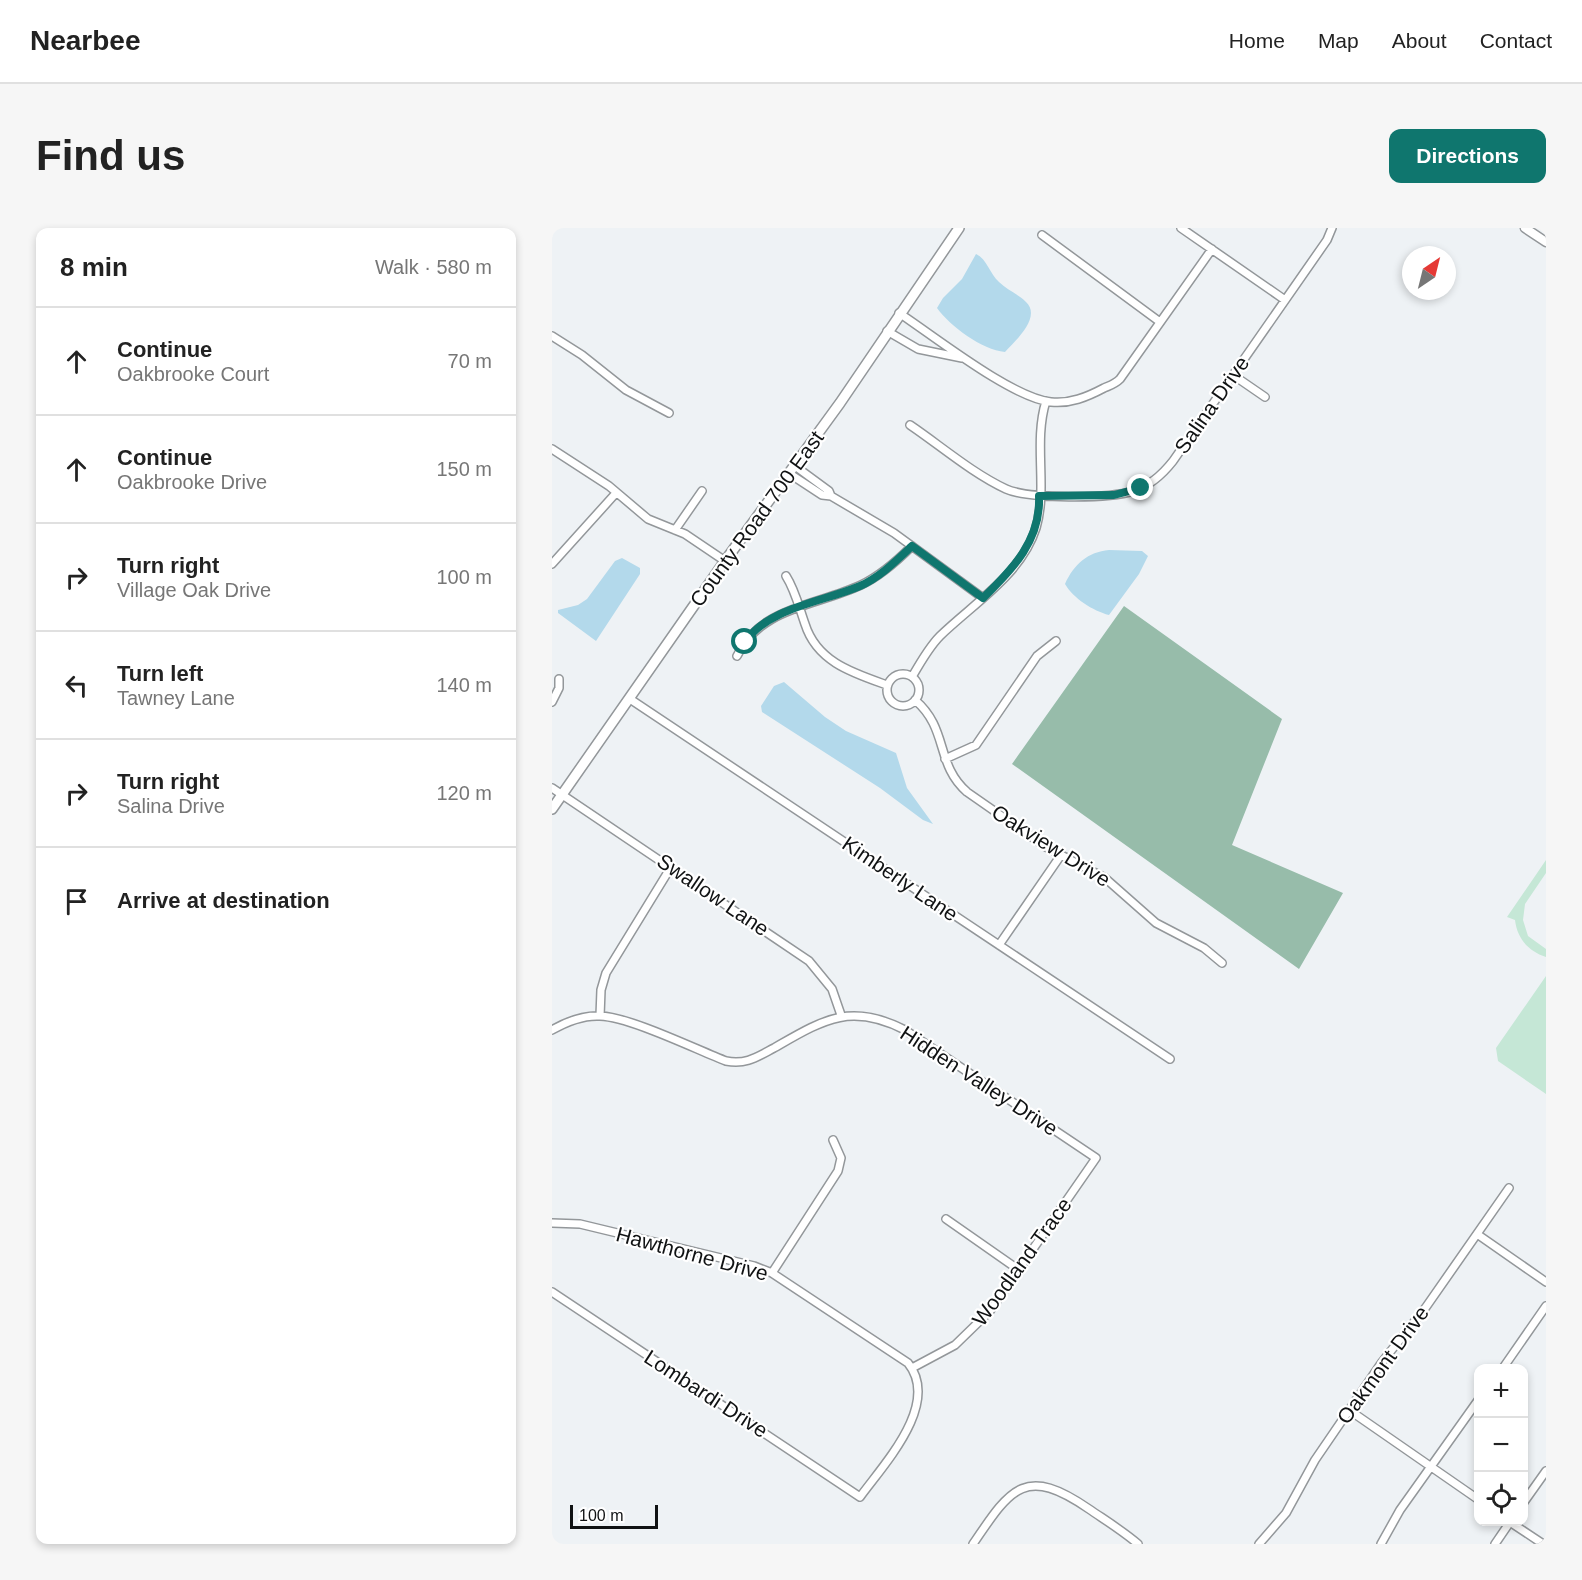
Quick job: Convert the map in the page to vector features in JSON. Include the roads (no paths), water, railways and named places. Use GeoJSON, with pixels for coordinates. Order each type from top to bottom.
{"type":"FeatureCollection","features":[{"type":"Feature","properties":{"kind":"main road","name":"County Road 700 East"},"geometry":{"type":"LineString","coordinates":[[552,809],[725,561],[792,470],[959,228]]}},
{"type":"Feature","properties":{"kind":"street"},"geometry":{"type":"LineString","coordinates":[[1181,228],[1285,300]]}},
{"type":"Feature","properties":{"kind":"street","name":"Salina Drive"},"geometry":{"type":"LineString","coordinates":[[910,425],[999,485],[1019,493],[1039,496],[1114,495],[1147,485],[1169,467],[1332,228]]}},
{"type":"Feature","properties":{"kind":"street"},"geometry":{"type":"LineString","coordinates":[[1525,228],[1546,242]]}},
{"type":"Feature","properties":{"kind":"street"},"geometry":{"type":"LineString","coordinates":[[1042,235],[1160,322]]}},
{"type":"Feature","properties":{"kind":"street"},"geometry":{"type":"LineString","coordinates":[[899,313],[964,358],[1026,394],[1047,401],[1077,400],[1114,385],[1212,249]]}},
{"type":"Feature","properties":{"kind":"street"},"geometry":{"type":"LineString","coordinates":[[887,331],[918,349],[964,358]]}},
{"type":"Feature","properties":{"kind":"street"},"geometry":{"type":"LineString","coordinates":[[552,336],[582,354],[626,390],[669,413]]}},
{"type":"Feature","properties":{"kind":"street"},"geometry":{"type":"LineString","coordinates":[[1233,375],[1265,397]]}},
{"type":"Feature","properties":{"kind":"street"},"geometry":{"type":"LineString","coordinates":[[912,677],[938,638],[1011,571],[1030,542],[1038,520],[1039,433],[1047,401]]}},
{"type":"Feature","properties":{"kind":"street"},"geometry":{"type":"LineString","coordinates":[[552,449],[616,493],[648,519],[675,530],[725,561]]}},
{"type":"Feature","properties":{"kind":"street"},"geometry":{"type":"LineString","coordinates":[[792,470],[829,491],[831,496],[912,546],[983,598]]}},
{"type":"Feature","properties":{"kind":"street"},"geometry":{"type":"LineString","coordinates":[[675,530],[702,490]]}},
{"type":"Feature","properties":{"kind":"street"},"geometry":{"type":"LineString","coordinates":[[552,564],[616,493]]}},
{"type":"Feature","properties":{"kind":"street"},"geometry":{"type":"LineString","coordinates":[[737,656],[755,628],[780,613],[799,608],[873,579],[912,546]]}},
{"type":"Feature","properties":{"kind":"street"},"geometry":{"type":"LineString","coordinates":[[786,576],[809,636],[821,653],[851,672],[887,685]]}},
{"type":"Feature","properties":{"kind":"street"},"geometry":{"type":"LineString","coordinates":[[945,759],[976,745],[1037,656],[1056,641]]}},
{"type":"Feature","properties":{"kind":"street"},"geometry":{"type":"LineString","coordinates":[[897,675],[912,677],[918,685],[915,700],[905,706],[895,704],[888,696],[887,685],[897,675]]}},
{"type":"Feature","properties":{"kind":"street"},"geometry":{"type":"LineString","coordinates":[[552,702],[559,688],[560,679]]}},
{"type":"Feature","properties":{"kind":"street","name":"Kimberly Lane"},"geometry":{"type":"LineString","coordinates":[[630,699],[1170,1059]]}},
{"type":"Feature","properties":{"kind":"street","name":"Oakview Drive"},"geometry":{"type":"LineString","coordinates":[[915,700],[934,721],[945,759],[956,781],[967,792],[1061,855],[1100,874],[1156,924],[1204,948],[1221,963]]}},
{"type":"Feature","properties":{"kind":"street","name":"Swallow Lane"},"geometry":{"type":"LineString","coordinates":[[552,788],[809,961],[832,989],[841,1015]]}},
{"type":"Feature","properties":{"kind":"street"},"geometry":{"type":"LineString","coordinates":[[999,945],[1061,855]]}},
{"type":"Feature","properties":{"kind":"street"},"geometry":{"type":"LineString","coordinates":[[600,1016],[601,990],[606,973],[671,867]]}},
{"type":"Feature","properties":{"kind":"street","name":"Hidden Valley Drive"},"geometry":{"type":"LineString","coordinates":[[552,1030],[575,1020],[600,1016],[626,1021],[726,1061],[738,1063],[751,1061],[817,1024],[841,1015],[888,1021],[1070,1140]]}},
{"type":"Feature","properties":{"kind":"street"},"geometry":{"type":"LineString","coordinates":[[772,1273],[838,1171],[841,1158],[833,1140]]}},
{"type":"Feature","properties":{"kind":"street","name":"Woodland Trace"},"geometry":{"type":"LineString","coordinates":[[912,1368],[938,1356],[967,1335],[990,1311],[1019,1270],[1096,1158],[1070,1140]]}},
{"type":"Feature","properties":{"kind":"street","name":"Oakmont Drive"},"geometry":{"type":"LineString","coordinates":[[1260,1544],[1286,1513],[1315,1460],[1382,1362],[1426,1307],[1509,1188]]}},
{"type":"Feature","properties":{"kind":"street"},"geometry":{"type":"LineString","coordinates":[[946,1219],[1019,1270]]}},
{"type":"Feature","properties":{"kind":"street","name":"Hawthorne Drive"},"geometry":{"type":"LineString","coordinates":[[552,1223],[580,1224],[754,1266],[772,1273],[898,1355],[912,1368]]}},
{"type":"Feature","properties":{"kind":"street"},"geometry":{"type":"LineString","coordinates":[[1477,1234],[1546,1282]]}},
{"type":"Feature","properties":{"kind":"street","name":"Lombardi Drive"},"geometry":{"type":"LineString","coordinates":[[552,1292],[860,1497],[905,1433],[913,1416],[919,1400],[917,1379],[912,1368]]}},
{"type":"Feature","properties":{"kind":"street"},"geometry":{"type":"LineString","coordinates":[[1506,1364],[1546,1306]]}},
{"type":"Feature","properties":{"kind":"street"},"geometry":{"type":"LineString","coordinates":[[1381,1544],[1400,1510],[1474,1406]]}},
{"type":"Feature","properties":{"kind":"street"},"geometry":{"type":"LineString","coordinates":[[1349,1410],[1474,1497]]}},
{"type":"Feature","properties":{"kind":"street"},"geometry":{"type":"LineString","coordinates":[[1528,1496],[1546,1471]]}},
{"type":"Feature","properties":{"kind":"street"},"geometry":{"type":"LineString","coordinates":[[973,1544],[1004,1501],[1015,1492],[1028,1487],[1050,1486],[1065,1493],[1138,1544]]}},
{"type":"Feature","properties":{"kind":"street"},"geometry":{"type":"LineString","coordinates":[[1495,1544],[1507,1526]]}},
{"type":"Feature","properties":{"kind":"street"},"geometry":{"type":"LineString","coordinates":[[1516,1526],[1543,1544]]}},
{"type":"Feature","properties":{"kind":"water"},"geometry":{"type":"Polygon","coordinates":[[[976,254],[983,259],[999,282],[1023,299],[1030,308],[1029,322],[1005,352],[986,347],[967,336],[937,308],[943,298],[962,279],[976,254]]]}},
{"type":"Feature","properties":{"kind":"water"},"geometry":{"type":"Polygon","coordinates":[[[1109,550],[1142,551],[1148,556],[1139,574],[1109,615],[1084,603],[1065,584],[1082,560],[1095,553],[1109,550]]]}},
{"type":"Feature","properties":{"kind":"water"},"geometry":{"type":"Polygon","coordinates":[[[622,558],[640,568],[640,574],[596,641],[558,613],[558,610],[578,605],[587,599],[615,561],[622,558]]]}},
{"type":"Feature","properties":{"kind":"water"},"geometry":{"type":"Polygon","coordinates":[[[784,682],[825,717],[846,731],[896,753],[907,788],[933,824],[923,820],[880,788],[762,712],[761,706],[774,686],[784,682]]]}}]}
